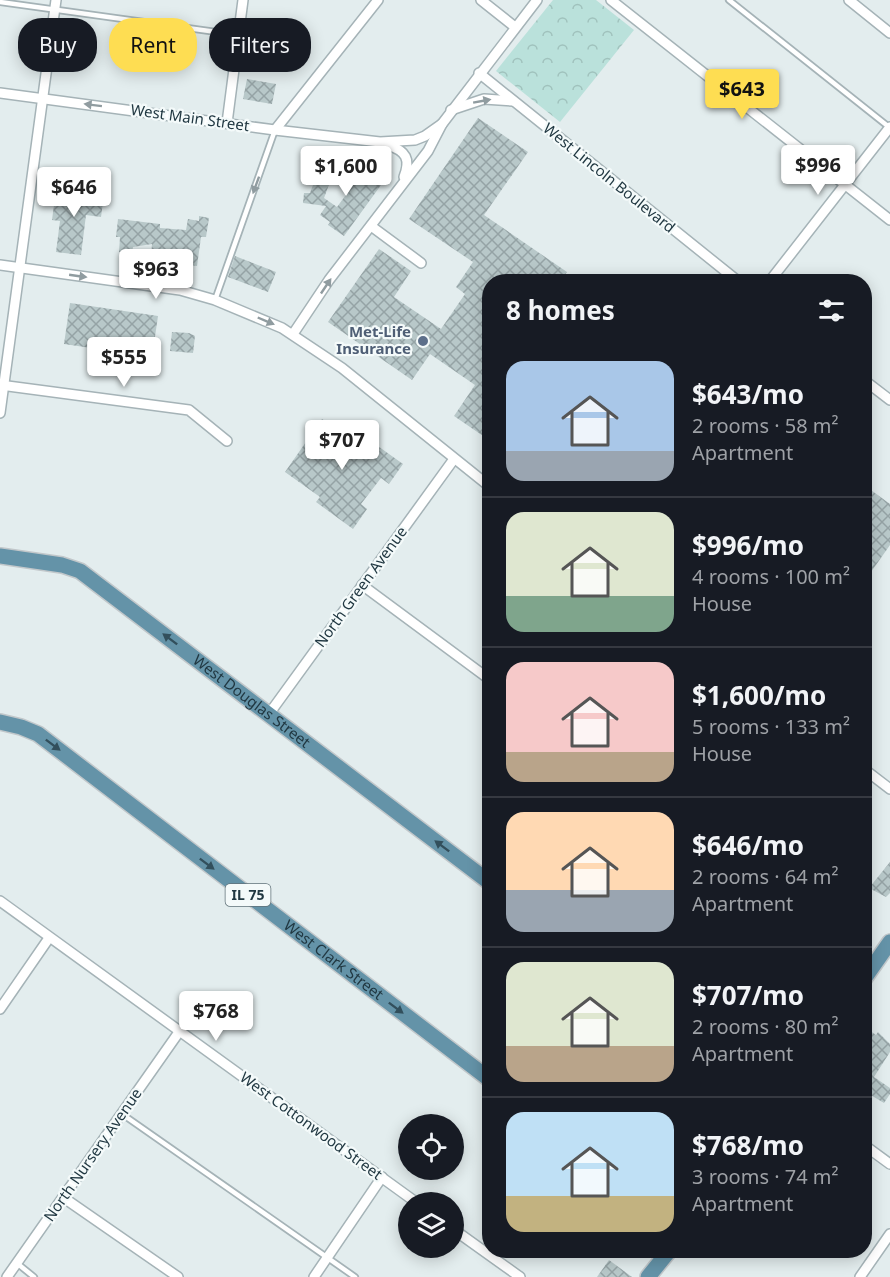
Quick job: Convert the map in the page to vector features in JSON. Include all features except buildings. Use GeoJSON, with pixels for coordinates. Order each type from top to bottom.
{"type":"FeatureCollection","features":[{"type":"Feature","properties":{"kind":"main road","name":"West Douglas Street"},"geometry":{"type":"LineString","coordinates":[[0,556],[62,565],[80,572],[482,877]]}},
{"type":"Feature","properties":{"kind":"main road","name":"West Clark Street"},"geometry":{"type":"LineString","coordinates":[[0,722],[38,734],[482,1074]]}},
{"type":"Feature","properties":{"kind":"main road"},"geometry":{"type":"LineString","coordinates":[[872,968],[890,942]]}},
{"type":"Feature","properties":{"kind":"main road"},"geometry":{"type":"LineString","coordinates":[[648,1277],[665,1258]]}},
{"type":"Feature","properties":{"kind":"main road"},"geometry":{"type":"LineString","coordinates":[[656,1277],[667,1258]]}},
{"type":"Feature","properties":{"kind":"street"},"geometry":{"type":"LineString","coordinates":[[240,18],[243,0]]}},
{"type":"Feature","properties":{"kind":"street"},"geometry":{"type":"LineString","coordinates":[[275,130],[378,0]]}},
{"type":"Feature","properties":{"kind":"street"},"geometry":{"type":"LineString","coordinates":[[481,0],[515,27]]}},
{"type":"Feature","properties":{"kind":"street"},"geometry":{"type":"LineString","coordinates":[[293,334],[330,280],[428,151],[442,124],[479,73],[537,0]]}},
{"type":"Feature","properties":{"kind":"street"},"geometry":{"type":"LineString","coordinates":[[611,0],[890,220]]}},
{"type":"Feature","properties":{"kind":"street"},"geometry":{"type":"LineString","coordinates":[[849,0],[890,33]]}},
{"type":"Feature","properties":{"kind":"street"},"geometry":{"type":"LineString","coordinates":[[0,413],[1,385],[20,268],[55,5]]}},
{"type":"Feature","properties":{"kind":"street"},"geometry":{"type":"LineString","coordinates":[[227,123],[233,72]]}},
{"type":"Feature","properties":{"kind":"street","name":"West Lincoln Boulevard"},"geometry":{"type":"LineString","coordinates":[[479,73],[729,274]]}},
{"type":"Feature","properties":{"kind":"street","name":"West Main Street"},"geometry":{"type":"LineString","coordinates":[[0,93],[380,142]]}},
{"type":"Feature","properties":{"kind":"street"},"geometry":{"type":"LineString","coordinates":[[452,110],[484,99],[513,101]]}},
{"type":"Feature","properties":{"kind":"street"},"geometry":{"type":"LineString","coordinates":[[380,142],[415,140],[442,124]]}},
{"type":"Feature","properties":{"kind":"street"},"geometry":{"type":"LineString","coordinates":[[775,274],[890,127]]}},
{"type":"Feature","properties":{"kind":"street"},"geometry":{"type":"LineString","coordinates":[[380,142],[398,148],[407,160],[407,169],[400,187]]}},
{"type":"Feature","properties":{"kind":"street"},"geometry":{"type":"LineString","coordinates":[[371,226],[421,263]]}},
{"type":"Feature","properties":{"kind":"street"},"geometry":{"type":"LineString","coordinates":[[0,265],[180,290],[215,300],[293,334],[342,368],[482,481]]}},
{"type":"Feature","properties":{"kind":"street"},"geometry":{"type":"LineString","coordinates":[[1,385],[189,410],[227,441]]}},
{"type":"Feature","properties":{"kind":"street"},"geometry":{"type":"LineString","coordinates":[[872,386],[890,400]]}},
{"type":"Feature","properties":{"kind":"street","name":"North Green Avenue"},"geometry":{"type":"LineString","coordinates":[[269,714],[454,459]]}},
{"type":"Feature","properties":{"kind":"street"},"geometry":{"type":"LineString","coordinates":[[362,585],[482,674]]}},
{"type":"Feature","properties":{"kind":"street"},"geometry":{"type":"LineString","coordinates":[[872,775],[890,789]]}},
{"type":"Feature","properties":{"kind":"street","name":"West Cottonwood Street"},"geometry":{"type":"LineString","coordinates":[[0,901],[402,1192]]}},
{"type":"Feature","properties":{"kind":"street"},"geometry":{"type":"LineString","coordinates":[[0,1009],[49,938]]}},
{"type":"Feature","properties":{"kind":"street","name":"North Nursery Avenue"},"geometry":{"type":"LineString","coordinates":[[7,1277],[179,1032]]}},
{"type":"Feature","properties":{"kind":"street"},"geometry":{"type":"LineString","coordinates":[[872,1151],[890,1164]]}},
{"type":"Feature","properties":{"kind":"street"},"geometry":{"type":"LineString","coordinates":[[314,1277],[382,1178]]}},
{"type":"Feature","properties":{"kind":"street"},"geometry":{"type":"LineString","coordinates":[[64,1198],[178,1277]]}},
{"type":"Feature","properties":{"kind":"street"},"geometry":{"type":"LineString","coordinates":[[860,1277],[890,1234]]}},
{"type":"Feature","properties":{"kind":"street"},"geometry":{"type":"LineString","coordinates":[[464,1236],[482,1246]]}},
{"type":"Feature","properties":{"kind":"street"},"geometry":{"type":"LineString","coordinates":[[500,1258],[520,1277]]}},
{"type":"Feature","properties":{"kind":"lane"},"geometry":{"type":"LineString","coordinates":[[729,0],[890,127]]}},
{"type":"Feature","properties":{"kind":"lane"},"geometry":{"type":"LineString","coordinates":[[0,2],[55,5],[209,30]]}},
{"type":"Feature","properties":{"kind":"lane"},"geometry":{"type":"LineString","coordinates":[[215,300],[275,130]]}},
{"type":"Feature","properties":{"kind":"lane"},"geometry":{"type":"LineString","coordinates":[[122,1114],[355,1277]]}},
{"type":"Feature","properties":{"kind":"lane"},"geometry":{"type":"LineString","coordinates":[[16,1263],[34,1277]]}},
{"type":"Feature","properties":{"kind":"green space"},"geometry":{"type":"Polygon","coordinates":[[[553,0],[596,0],[634,30],[560,122],[496,71],[553,0]]]}},
{"type":"Feature","properties":{"kind":"place","name":"Met-Life Insurance"},"geometry":{"type":"Point","coordinates":[423,341]}}]}
